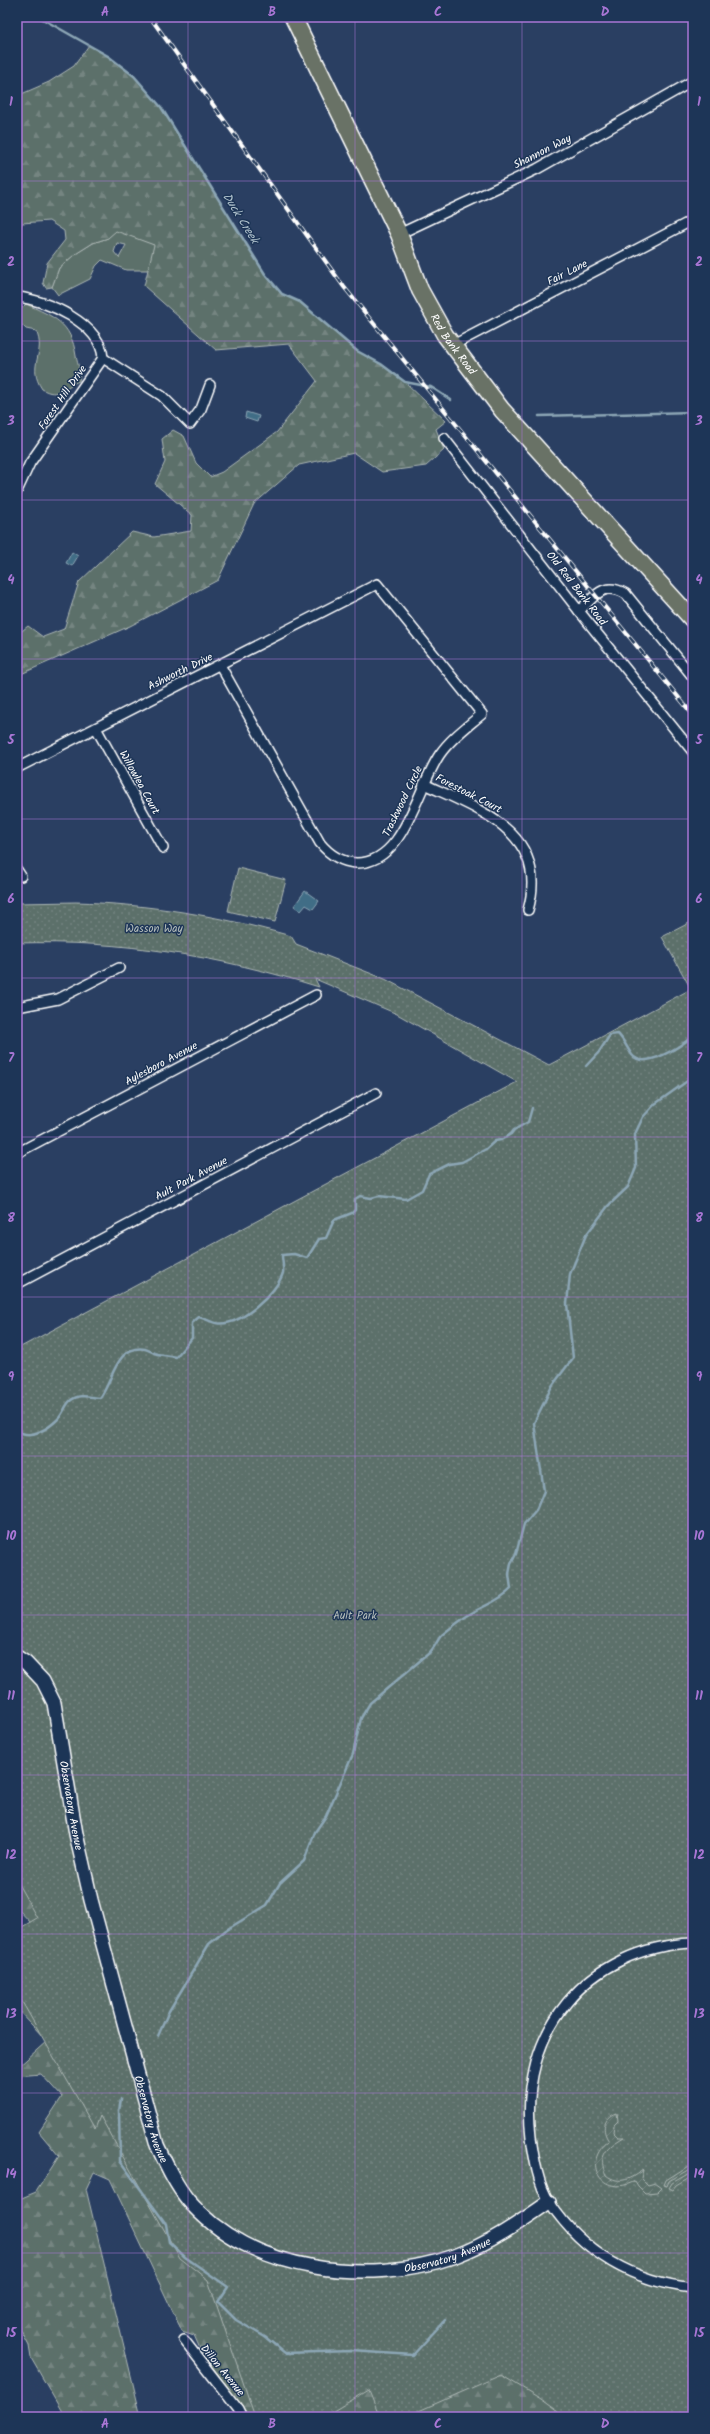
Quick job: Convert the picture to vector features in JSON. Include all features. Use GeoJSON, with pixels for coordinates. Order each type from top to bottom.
{"type":"FeatureCollection","features":[{"type":"Feature","properties":{"kind":"highway","name":"Red Bank Road"},"geometry":{"type":"LineString","coordinates":[[293,17],[399,234],[420,290],[453,345],[502,410],[693,620]]}},
{"type":"Feature","properties":{"kind":"street","name":"Shannon Way"},"geometry":{"type":"LineString","coordinates":[[399,234],[537,169],[693,81]]}},
{"type":"Feature","properties":{"kind":"street","name":"Fair Lane"},"geometry":{"type":"LineString","coordinates":[[453,345],[693,220]]}},
{"type":"Feature","properties":{"kind":"street"},"geometry":{"type":"LineString","coordinates":[[17,297],[36,300],[70,316],[97,339],[103,358],[162,396],[190,424],[201,409],[210,386]]}},
{"type":"Feature","properties":{"kind":"street","name":"Forest Hill Drive"},"geometry":{"type":"LineString","coordinates":[[17,491],[30,462],[103,358]]}},
{"type":"Feature","properties":{"kind":"street","name":"Old Red Bank Road"},"geometry":{"type":"LineString","coordinates":[[444,438],[579,611],[693,752]]}},
{"type":"Feature","properties":{"kind":"street","name":"Traskwood Circle"},"geometry":{"type":"LineString","coordinates":[[220,665],[320,843],[338,858],[361,863],[373,860],[387,853],[397,840],[434,764],[447,744],[482,714],[377,584],[354,595]]}},
{"type":"Feature","properties":{"kind":"street"},"geometry":{"type":"LineString","coordinates":[[579,611],[600,592],[606,589],[616,589],[626,594],[693,678]]}},
{"type":"Feature","properties":{"kind":"street","name":"Ashworth Drive"},"geometry":{"type":"LineString","coordinates":[[17,768],[354,595]]}},
{"type":"Feature","properties":{"kind":"street","name":"Willowlea Court"},"geometry":{"type":"LineString","coordinates":[[96,728],[163,848]]}},
{"type":"Feature","properties":{"kind":"street","name":"Forestoak Court"},"geometry":{"type":"LineString","coordinates":[[424,784],[490,815],[514,835],[524,850],[531,874],[531,898],[528,910]]}},
{"type":"Feature","properties":{"kind":"street"},"geometry":{"type":"LineString","coordinates":[[17,1007],[58,999],[119,968]]}},
{"type":"Feature","properties":{"kind":"street","name":"Aylesboro Avenue"},"geometry":{"type":"LineString","coordinates":[[17,1153],[316,995]]}},
{"type":"Feature","properties":{"kind":"street","name":"Ault Park Avenue"},"geometry":{"type":"LineString","coordinates":[[17,1284],[376,1093]]}},
{"type":"Feature","properties":{"kind":"street","name":"Observatory Avenue"},"geometry":{"type":"LineString","coordinates":[[17,1657],[26,1662],[43,1681],[54,1703],[76,1834],[91,1900],[157,2145],[170,2173],[187,2200],[201,2214],[236,2240],[279,2259],[307,2266],[360,2271],[384,2270],[431,2262],[480,2245],[508,2230],[550,2202]]}},
{"type":"Feature","properties":{"kind":"street"},"geometry":{"type":"LineString","coordinates":[[693,1944],[676,1944],[643,1951],[608,1967],[592,1978],[568,2001],[543,2041],[534,2066],[531,2082],[530,2127],[536,2164],[550,2202],[572,2229],[596,2251],[625,2271],[657,2282],[693,2288]]}},
{"type":"Feature","properties":{"kind":"street","name":"Dillon Avenue"},"geometry":{"type":"LineString","coordinates":[[184,2340],[238,2409],[242,2417]]}},
{"type":"Feature","properties":{"kind":"green space"},"geometry":{"type":"Polygon","coordinates":[[[89,45],[108,56],[134,76],[161,107],[265,274],[282,294],[300,302],[357,351],[381,364],[405,382],[446,421],[436,429],[444,450],[426,466],[382,472],[354,453],[299,465],[254,504],[218,580],[130,626],[21,674],[17,671],[17,635],[28,626],[43,637],[64,629],[79,582],[132,532],[154,537],[191,531],[192,515],[155,484],[165,462],[162,439],[173,430],[184,436],[196,463],[210,477],[222,472],[277,432],[317,381],[289,344],[216,350],[144,286],[154,245],[116,231],[108,238],[93,243],[74,255],[59,268],[52,287],[46,288],[43,283],[47,263],[65,240],[64,231],[49,221],[22,223],[17,233],[17,96],[49,82],[74,66],[89,45]]]}},
{"type":"Feature","properties":{"kind":"green space"},"geometry":{"type":"Polygon","coordinates":[[[116,230],[155,245],[148,270],[126,270],[102,260],[96,266],[90,279],[58,295],[52,287],[59,268],[74,255],[93,243],[108,238],[116,230]],[[117,243],[114,252],[119,258],[126,245],[117,243]]]}},
{"type":"Feature","properties":{"kind":"green space"},"geometry":{"type":"Polygon","coordinates":[[[26,304],[53,317],[60,322],[70,335],[74,345],[79,368],[79,381],[61,391],[52,393],[48,392],[42,389],[38,381],[36,366],[39,353],[39,339],[36,331],[26,329],[17,320],[17,313],[26,304]]]}},
{"type":"Feature","properties":{"kind":"green space"},"geometry":{"type":"Polygon","coordinates":[[[238,868],[286,880],[275,922],[228,911],[238,868]]]}},
{"type":"Feature","properties":{"kind":"green space","name":"Ault Park"},"geometry":{"type":"Polygon","coordinates":[[[76,902],[130,905],[184,912],[291,936],[296,944],[385,979],[549,1065],[691,989],[662,937],[693,921],[693,2417],[566,2417],[541,2399],[501,2375],[405,2417],[380,2417],[369,2390],[323,2417],[255,2417],[208,2280],[180,2258],[100,2116],[95,2129],[17,1993],[17,1930],[37,1918],[17,1882],[17,1349],[517,1082],[397,1014],[315,979],[319,987],[245,967],[170,952],[132,947],[94,944],[17,943],[17,903],[76,902]]]}},
{"type":"Feature","properties":{"kind":"green space"},"geometry":{"type":"Polygon","coordinates":[[[17,1746],[670,2417],[249,2417],[201,2351],[194,2335],[182,2331],[110,2179],[94,2172],[86,2189],[141,2417],[65,2417],[31,2358],[29,2346],[17,2323],[17,2200],[36,2192],[59,2156],[39,2132],[62,2097],[41,2074],[17,2076],[17,2068],[47,2041],[17,2009],[17,1930],[32,1924],[17,1908],[17,1746]]]}},
{"type":"Feature","properties":{"kind":"green space"},"geometry":{"type":"Polygon","coordinates":[[[617,2113],[618,2121],[614,2125],[613,2132],[618,2137],[624,2137],[608,2148],[603,2157],[603,2168],[606,2175],[616,2180],[625,2180],[643,2170],[641,2178],[648,2185],[655,2183],[662,2188],[658,2192],[645,2193],[635,2181],[623,2185],[613,2185],[605,2182],[599,2176],[596,2168],[596,2159],[600,2149],[609,2141],[606,2137],[604,2129],[606,2121],[612,2115],[617,2113]]]}},
{"type":"Feature","properties":{"kind":"green space"},"geometry":{"type":"Polygon","coordinates":[[[693,2163],[693,2167],[669,2181],[667,2186],[664,2185],[666,2180],[693,2163]]]}},
{"type":"Feature","properties":{"kind":"green space"},"geometry":{"type":"Polygon","coordinates":[[[693,2171],[693,2176],[676,2186],[673,2190],[669,2188],[672,2183],[693,2171]]]}},
{"type":"Feature","properties":{"kind":"water"},"geometry":{"type":"Polygon","coordinates":[[[246,412],[259,416],[257,422],[245,418],[246,412]]]}},
{"type":"Feature","properties":{"kind":"water"},"geometry":{"type":"Polygon","coordinates":[[[72,552],[78,556],[72,566],[66,563],[72,552]]]}},
{"type":"Feature","properties":{"kind":"water"},"geometry":{"type":"Polygon","coordinates":[[[305,891],[319,901],[313,909],[306,905],[301,911],[294,906],[305,891]]]}},
{"type":"Feature","properties":{"kind":"waterway","name":"Duck Creek"},"geometry":{"type":"LineString","coordinates":[[39,17],[108,56],[134,76],[161,107],[265,274],[282,294],[300,302],[357,351],[381,364],[405,382],[431,387],[451,400]]}},
{"type":"Feature","properties":{"kind":"waterway"},"geometry":{"type":"LineString","coordinates":[[539,416],[693,412]]}},
{"type":"Feature","properties":{"kind":"waterway"},"geometry":{"type":"LineString","coordinates":[[586,1066],[599,1052],[610,1035],[618,1034],[632,1055],[638,1059],[645,1060],[663,1055],[693,1036]]}},
{"type":"Feature","properties":{"kind":"waterway"},"geometry":{"type":"LineString","coordinates":[[158,2036],[169,2011],[209,1944],[226,1930],[267,1905],[280,1883],[304,1861],[315,1832],[326,1816],[353,1754],[361,1718],[370,1703],[430,1652],[444,1633],[470,1614],[506,1594],[511,1589],[509,1574],[524,1524],[536,1510],[544,1491],[534,1423],[552,1386],[573,1358],[567,1304],[570,1274],[586,1235],[608,1206],[628,1187],[636,1168],[635,1134],[643,1117],[655,1104],[693,1077]]}},
{"type":"Feature","properties":{"kind":"waterway"},"geometry":{"type":"LineString","coordinates":[[17,1430],[28,1434],[39,1432],[50,1426],[58,1419],[69,1402],[73,1399],[81,1396],[100,1398],[116,1365],[128,1352],[135,1349],[145,1349],[157,1354],[176,1357],[192,1338],[192,1323],[199,1317],[216,1323],[225,1323],[245,1315],[256,1308],[273,1290],[279,1281],[283,1273],[282,1255],[294,1254],[307,1258],[319,1239],[326,1238],[334,1220],[352,1213],[355,1210],[355,1199],[360,1196],[371,1198],[379,1196],[406,1199],[422,1190],[429,1174],[449,1164],[462,1162],[486,1149],[495,1141],[501,1140],[511,1134],[514,1130],[528,1122],[532,1108]]}},
{"type":"Feature","properties":{"kind":"waterway"},"geometry":{"type":"LineString","coordinates":[[121,2099],[119,2111],[120,2161],[166,2224],[169,2242],[185,2257],[228,2287],[218,2302],[236,2320],[265,2337],[285,2353],[351,2351],[413,2355],[445,2320]]}},
{"type":"Feature","properties":{"kind":"railway"},"geometry":{"type":"LineString","coordinates":[[150,17],[344,287],[693,715]]}},
{"type":"Feature","properties":{"kind":"park label","name":"Wasson Way"},"geometry":{"type":"Point","coordinates":[154,928]}}]}
